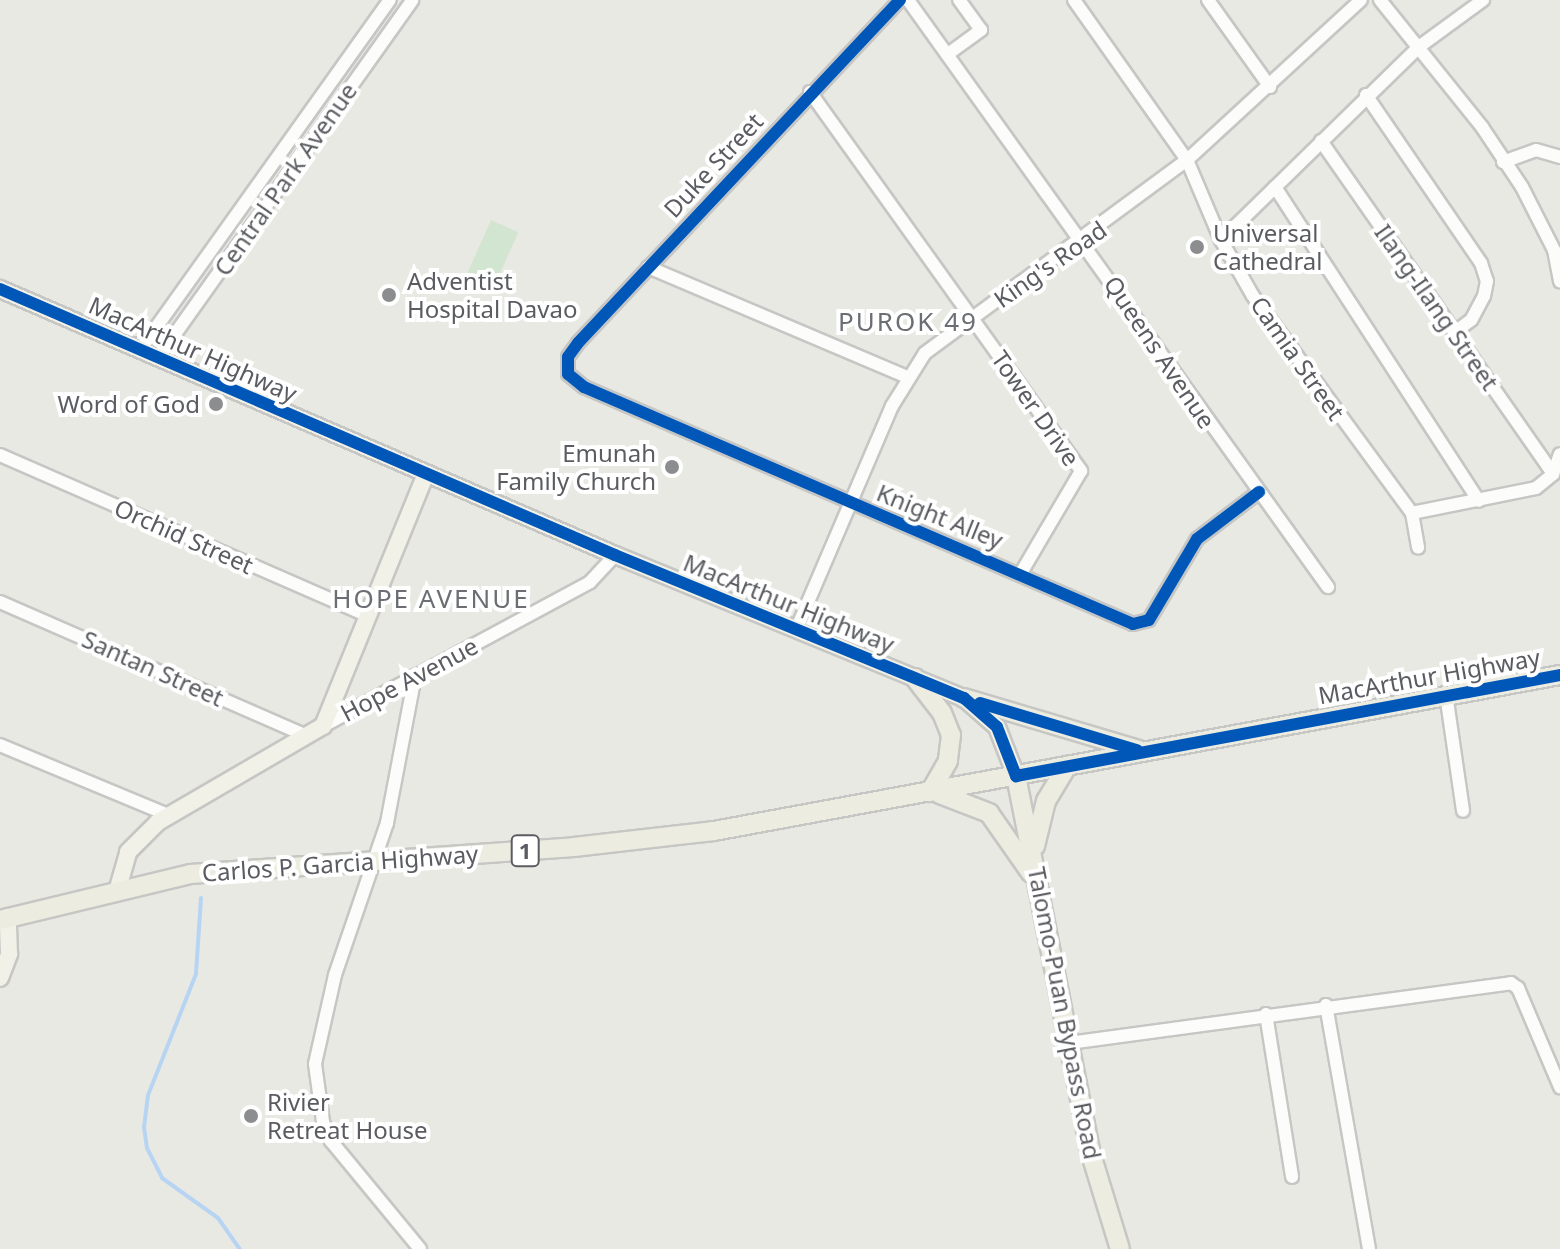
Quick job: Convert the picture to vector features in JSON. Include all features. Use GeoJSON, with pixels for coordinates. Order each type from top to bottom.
{"type":"FeatureCollection","features":[{"type":"Feature","properties":{"kind":"highway","name":"MacArthur Highway"},"geometry":{"type":"LineString","coordinates":[[1016,776],[1560,675]]}},
{"type":"Feature","properties":{"kind":"highway"},"geometry":{"type":"LineString","coordinates":[[915,678],[942,713],[951,735],[948,761],[930,792],[965,800],[989,813],[1039,887]]}},
{"type":"Feature","properties":{"kind":"highway"},"geometry":{"type":"LineString","coordinates":[[964,698],[1145,752]]}},
{"type":"Feature","properties":{"kind":"highway"},"geometry":{"type":"LineString","coordinates":[[1034,860],[1043,809],[1067,766]]}},
{"type":"Feature","properties":{"kind":"highway","name":"Carlos P. Garcia Highway"},"geometry":{"type":"LineString","coordinates":[[4,918],[118,888],[234,869],[666,839],[1016,776]]}},
{"type":"Feature","properties":{"kind":"highway","name":"Talomo-Puan Bypass Road"},"geometry":{"type":"LineString","coordinates":[[1016,776],[1090,1151],[1120,1249]]}},
{"type":"Feature","properties":{"kind":"main road","name":"MacArthur Highway"},"geometry":{"type":"LineString","coordinates":[[0,289],[615,555],[964,698],[997,727],[1016,776]]}},
{"type":"Feature","properties":{"kind":"main road","name":"Hope Avenue"},"geometry":{"type":"LineString","coordinates":[[118,888],[128,852],[168,815],[323,726],[426,474]]}},
{"type":"Feature","properties":{"kind":"main road"},"geometry":{"type":"LineString","coordinates":[[0,978],[9,954],[4,918]]}},
{"type":"Feature","properties":{"kind":"street","name":"Central Park Avenue"},"geometry":{"type":"LineString","coordinates":[[140,350],[390,0]]}},
{"type":"Feature","properties":{"kind":"street","name":"Central Park Avenue"},"geometry":{"type":"LineString","coordinates":[[158,358],[412,0]]}},
{"type":"Feature","properties":{"kind":"street","name":"Duke Street"},"geometry":{"type":"LineString","coordinates":[[566,366],[572,350],[810,92],[900,0]]}},
{"type":"Feature","properties":{"kind":"street","name":"Queens Avenue"},"geometry":{"type":"LineString","coordinates":[[908,0],[1084,240],[1328,587]]}},
{"type":"Feature","properties":{"kind":"street"},"geometry":{"type":"LineString","coordinates":[[948,54],[981,30],[959,0]]}},
{"type":"Feature","properties":{"kind":"street","name":"Camia Street"},"geometry":{"type":"LineString","coordinates":[[1074,0],[1187,160],[1221,240],[1295,359],[1412,513],[1418,547]]}},
{"type":"Feature","properties":{"kind":"street"},"geometry":{"type":"LineString","coordinates":[[1208,0],[1270,87]]}},
{"type":"Feature","properties":{"kind":"street","name":"King's Road"},"geometry":{"type":"LineString","coordinates":[[796,630],[907,377],[936,342],[1084,240],[1187,160],[1270,87],[1361,0]]}},
{"type":"Feature","properties":{"kind":"street"},"geometry":{"type":"LineString","coordinates":[[1380,0],[1420,46],[1541,217],[1560,281]]}},
{"type":"Feature","properties":{"kind":"street"},"geometry":{"type":"LineString","coordinates":[[1221,240],[1366,95],[1420,46],[1483,0]]}},
{"type":"Feature","properties":{"kind":"street"},"geometry":{"type":"LineString","coordinates":[[332,82],[346,92]]}},
{"type":"Feature","properties":{"kind":"street","name":"Tower Drive"},"geometry":{"type":"LineString","coordinates":[[810,92],[1081,471],[1021,573]]}},
{"type":"Feature","properties":{"kind":"street"},"geometry":{"type":"LineString","coordinates":[[1366,95],[1481,263],[1487,281],[1484,296],[1471,320],[1455,332]]}},
{"type":"Feature","properties":{"kind":"street","name":"Ilang-Ilang Street"},"geometry":{"type":"LineString","coordinates":[[1321,141],[1553,474]]}},
{"type":"Feature","properties":{"kind":"street"},"geometry":{"type":"LineString","coordinates":[[1503,162],[1536,150],[1560,157]]}},
{"type":"Feature","properties":{"kind":"street"},"geometry":{"type":"LineString","coordinates":[[1275,187],[1479,501]]}},
{"type":"Feature","properties":{"kind":"street"},"geometry":{"type":"LineString","coordinates":[[226,229],[241,240]]}},
{"type":"Feature","properties":{"kind":"street"},"geometry":{"type":"LineString","coordinates":[[648,267],[907,377]]}},
{"type":"Feature","properties":{"kind":"street","name":"Knight Alley"},"geometry":{"type":"LineString","coordinates":[[566,366],[584,387],[1021,573],[1127,623],[1145,623],[1189,547],[1259,492]]}},
{"type":"Feature","properties":{"kind":"street"},"geometry":{"type":"LineString","coordinates":[[1412,513],[1536,488],[1553,474],[1560,454]]}},
{"type":"Feature","properties":{"kind":"street","name":"Orchid Street"},"geometry":{"type":"LineString","coordinates":[[0,455],[368,616]]}},
{"type":"Feature","properties":{"kind":"street","name":"Hope Avenue"},"geometry":{"type":"LineString","coordinates":[[323,726],[590,582],[615,555]]}},
{"type":"Feature","properties":{"kind":"street","name":"Santan Street"},"geometry":{"type":"LineString","coordinates":[[0,602],[305,735]]}},
{"type":"Feature","properties":{"kind":"street"},"geometry":{"type":"LineString","coordinates":[[415,676],[399,771],[376,860],[323,1019],[315,1064],[317,1091],[331,1141],[420,1249]]}},
{"type":"Feature","properties":{"kind":"street"},"geometry":{"type":"LineString","coordinates":[[1446,694],[1463,811]]}},
{"type":"Feature","properties":{"kind":"street"},"geometry":{"type":"LineString","coordinates":[[0,745],[168,815]]}},
{"type":"Feature","properties":{"kind":"street"},"geometry":{"type":"LineString","coordinates":[[1069,1043],[1326,1005],[1511,983],[1518,988],[1560,1087]]}},
{"type":"Feature","properties":{"kind":"street"},"geometry":{"type":"LineString","coordinates":[[1326,1005],[1369,1249]]}},
{"type":"Feature","properties":{"kind":"street"},"geometry":{"type":"LineString","coordinates":[[1266,1014],[1292,1177]]}},
{"type":"Feature","properties":{"kind":"green space"},"geometry":{"type":"Polygon","coordinates":[[[491,220],[518,232],[492,291],[465,278],[491,220]]]}},
{"type":"Feature","properties":{"kind":"waterway"},"geometry":{"type":"LineString","coordinates":[[201,898],[196,974],[148,1095],[144,1127],[147,1148],[162,1178],[218,1218],[240,1249]]}},
{"type":"Feature","properties":{"kind":"cycle path"},"geometry":{"type":"LineString","coordinates":[[900,0],[578,343],[568,357],[568,374],[584,387],[1133,624],[1149,620],[1197,539],[1259,492]]}},
{"type":"Feature","properties":{"kind":"cycle path"},"geometry":{"type":"LineString","coordinates":[[0,289],[615,555],[964,698],[997,727],[1016,776],[1560,675]]}},
{"type":"Feature","properties":{"kind":"cycle path"},"geometry":{"type":"LineString","coordinates":[[980,703],[1137,750]]}},
{"type":"Feature","properties":{"kind":"place","name":"Universal Cathedral"},"geometry":{"type":"Point","coordinates":[1197,247]}},
{"type":"Feature","properties":{"kind":"place","name":"Adventist Hospital Davao"},"geometry":{"type":"Point","coordinates":[389,295]}},
{"type":"Feature","properties":{"kind":"place","name":"Word of God"},"geometry":{"type":"Point","coordinates":[216,404]}},
{"type":"Feature","properties":{"kind":"place","name":"Emunah Family Church"},"geometry":{"type":"Point","coordinates":[672,467]}},
{"type":"Feature","properties":{"kind":"place","name":"Rivier Retreat House"},"geometry":{"type":"Point","coordinates":[251,1116]}},
{"type":"Feature","properties":{"kind":"district","name":"PUROK 49"},"geometry":{"type":"Point","coordinates":[908,322]}},
{"type":"Feature","properties":{"kind":"district","name":"HOPE AVENUE"},"geometry":{"type":"Point","coordinates":[431,599]}}]}
